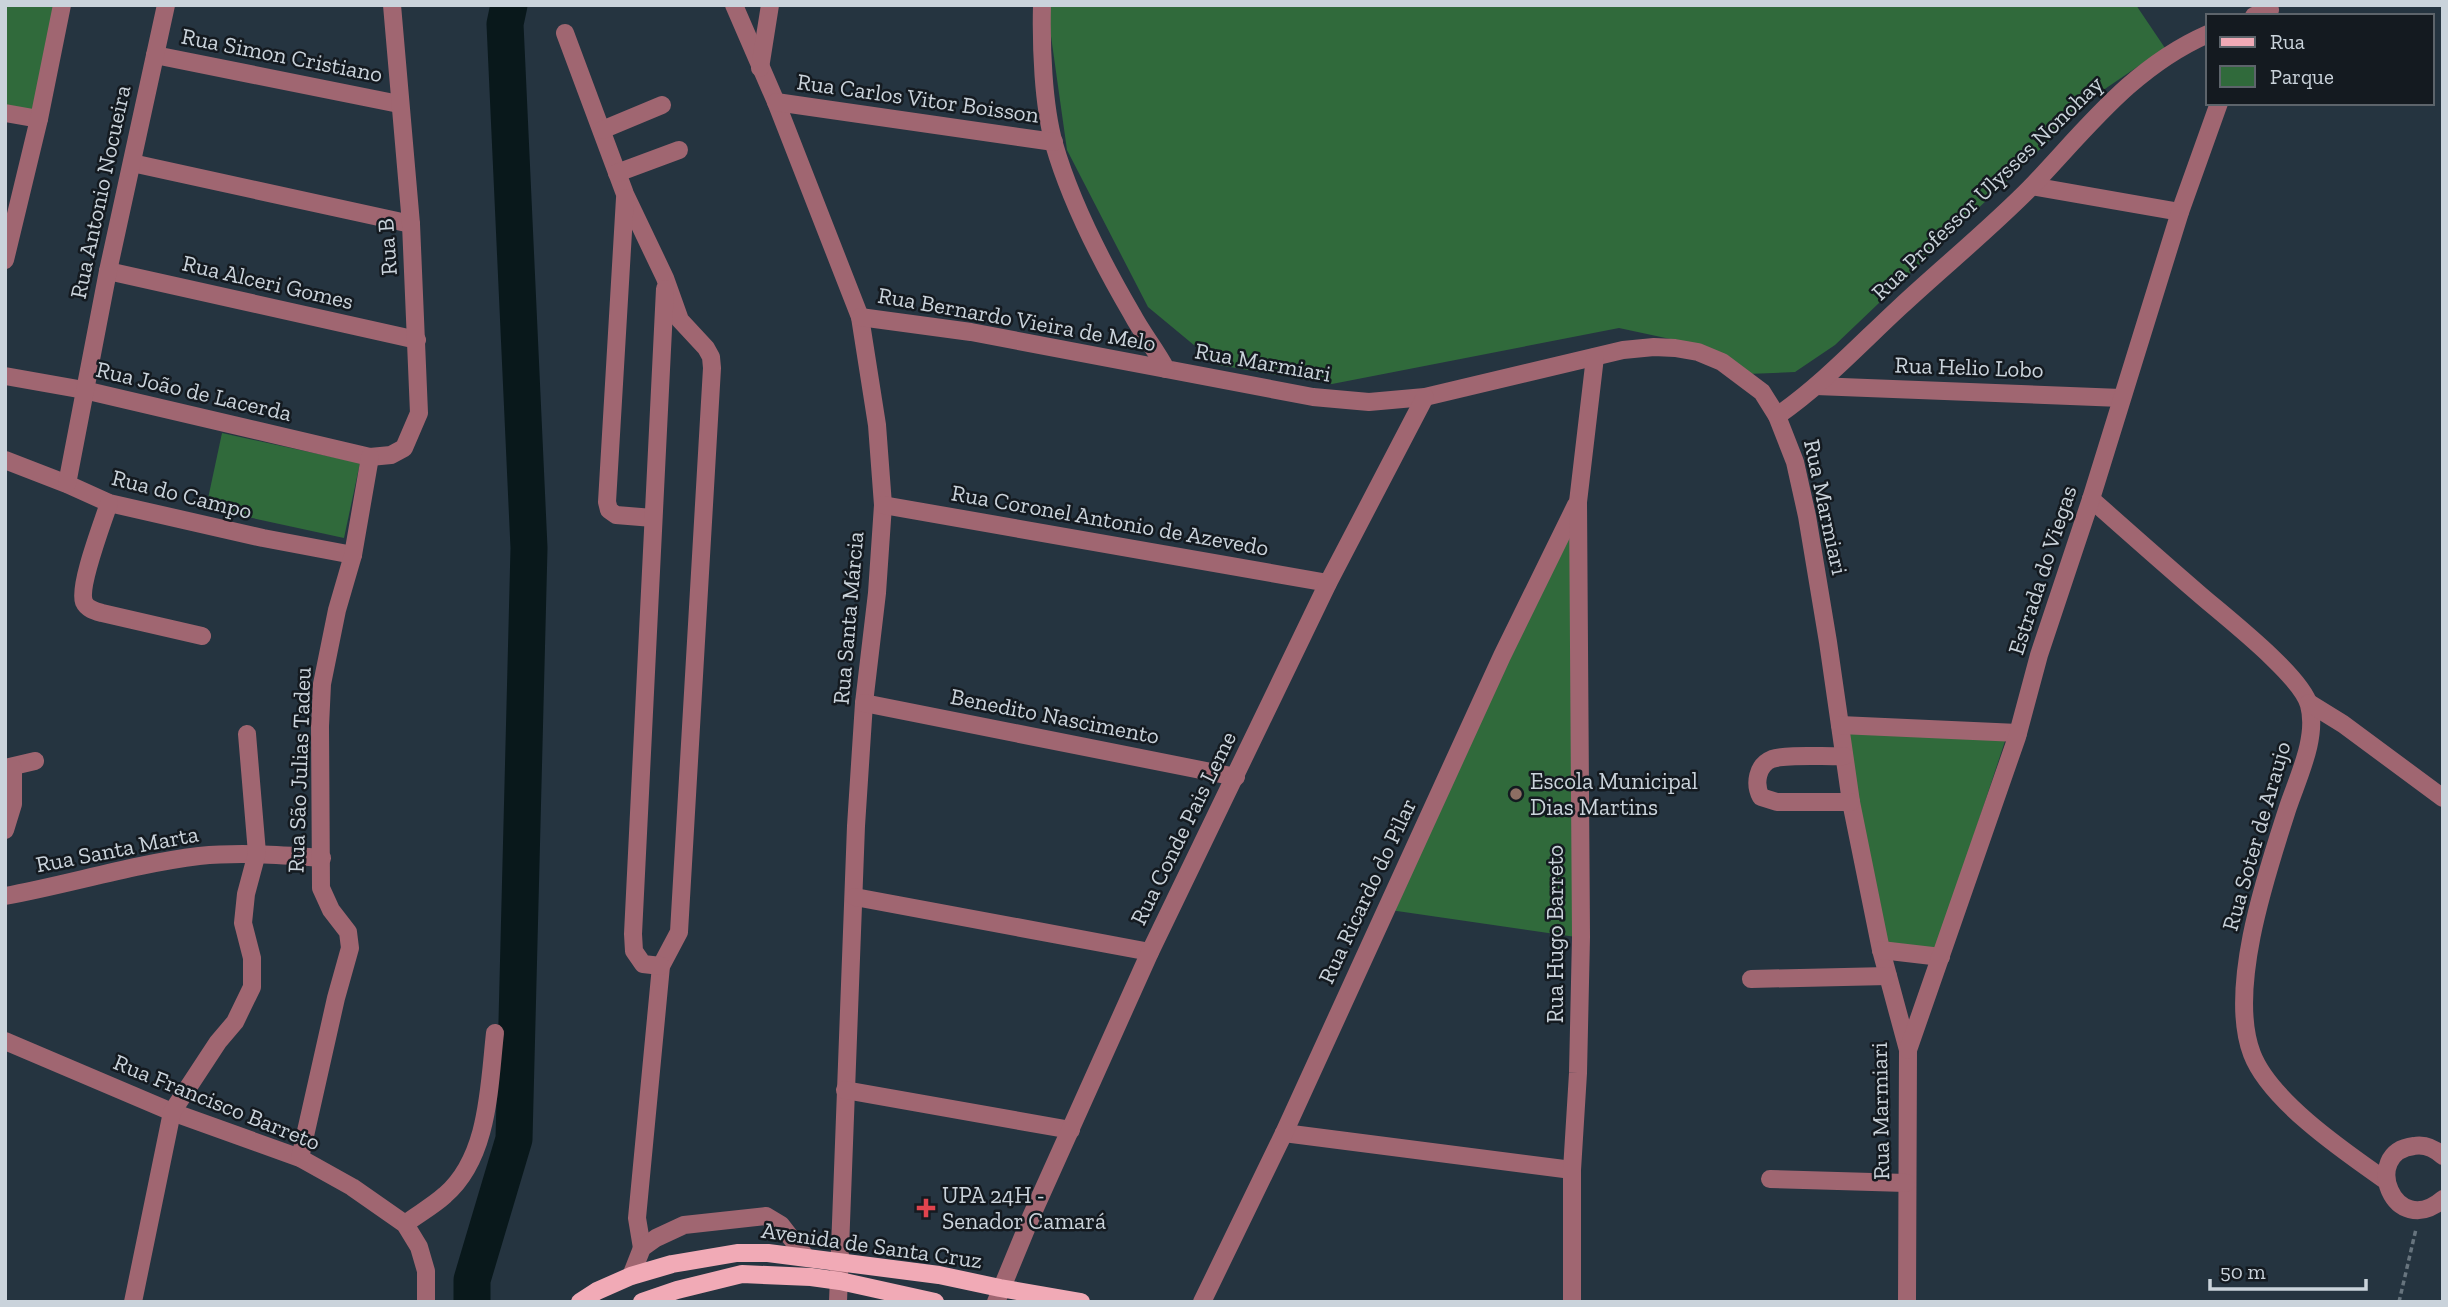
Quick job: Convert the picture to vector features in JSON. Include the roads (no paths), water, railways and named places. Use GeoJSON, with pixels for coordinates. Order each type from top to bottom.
{"type":"FeatureCollection","features":[{"type":"Feature","properties":{"kind":"main road","name":"Avenida de Santa Cruz"},"geometry":{"type":"LineString","coordinates":[[580,1302],[631,1276],[737,1253],[805,1256],[841,1261],[939,1275],[998,1295],[1081,1302]]}},
{"type":"Feature","properties":{"kind":"main road","name":"Avenida de Santa Cruz"},"geometry":{"type":"LineString","coordinates":[[642,1302],[677,1290],[742,1275],[811,1277],[840,1281],[935,1302]]}},
{"type":"Feature","properties":{"kind":"street"},"geometry":{"type":"LineString","coordinates":[[5,260],[39,119],[62,5]]}},
{"type":"Feature","properties":{"kind":"street","name":"Rua Antonio Nocueira"},"geometry":{"type":"LineString","coordinates":[[67,484],[108,271],[166,5]]}},
{"type":"Feature","properties":{"kind":"street","name":"Rua B"},"geometry":{"type":"LineString","coordinates":[[370,457],[391,455],[404,447],[419,413],[411,224],[392,5]]}},
{"type":"Feature","properties":{"kind":"street","name":"Rua Santa Márcia"},"geometry":{"type":"LineString","coordinates":[[733,5],[776,102],[860,317],[877,425],[883,505],[877,593],[864,704],[855,897],[849,962],[838,1302]]}},
{"type":"Feature","properties":{"kind":"street"},"geometry":{"type":"LineString","coordinates":[[760,68],[770,5]]}},
{"type":"Feature","properties":{"kind":"street","name":"Rua Marmiari"},"geometry":{"type":"LineString","coordinates":[[1042,5],[1047,105],[1054,142],[1068,184],[1133,317],[1166,369],[1337,400],[1369,402],[1425,397],[1631,349],[1654,347],[1698,352],[1722,362],[1762,392],[1777,416],[1795,462],[1807,516],[1851,802],[1881,950],[1908,1050],[1907,1302]]}},
{"type":"Feature","properties":{"kind":"street"},"geometry":{"type":"LineString","coordinates":[[565,33],[625,194],[665,278],[680,320],[706,348],[711,357],[712,368],[679,932],[661,966],[637,1218],[642,1248],[631,1276]]}},
{"type":"Feature","properties":{"kind":"street","name":"Rua Professor Ulysses Nonohay"},"geometry":{"type":"LineString","coordinates":[[1777,416],[1816,386],[2032,186],[2083,129],[2158,61],[2206,35]]}},
{"type":"Feature","properties":{"kind":"street","name":"Rua Simon Cristiano"},"geometry":{"type":"LineString","coordinates":[[155,55],[399,104]]}},
{"type":"Feature","properties":{"kind":"street","name":"Rua Carlos Vitor Boisson"},"geometry":{"type":"LineString","coordinates":[[776,102],[1054,142]]}},
{"type":"Feature","properties":{"kind":"street"},"geometry":{"type":"LineString","coordinates":[[601,130],[662,105]]}},
{"type":"Feature","properties":{"kind":"street","name":"Estrada do Viegas"},"geometry":{"type":"LineString","coordinates":[[1908,1050],[2018,733],[2039,655],[2091,499],[2180,212],[2218,105]]}},
{"type":"Feature","properties":{"kind":"street"},"geometry":{"type":"LineString","coordinates":[[5,113],[39,119]]}},
{"type":"Feature","properties":{"kind":"street"},"geometry":{"type":"LineString","coordinates":[[617,173],[679,150]]}},
{"type":"Feature","properties":{"kind":"street"},"geometry":{"type":"LineString","coordinates":[[132,163],[411,224]]}},
{"type":"Feature","properties":{"kind":"street"},"geometry":{"type":"LineString","coordinates":[[2032,186],[2180,212]]}},
{"type":"Feature","properties":{"kind":"street"},"geometry":{"type":"LineString","coordinates":[[625,194],[607,502],[609,510],[616,515],[653,518]]}},
{"type":"Feature","properties":{"kind":"street","name":"Rua Alceri Gomes"},"geometry":{"type":"LineString","coordinates":[[108,271],[418,340]]}},
{"type":"Feature","properties":{"kind":"street"},"geometry":{"type":"LineString","coordinates":[[661,966],[643,964],[634,951],[633,934],[665,278]]}},
{"type":"Feature","properties":{"kind":"street","name":"Rua Bernardo Vieira de Melo"},"geometry":{"type":"LineString","coordinates":[[860,317],[971,332],[1166,369]]}},
{"type":"Feature","properties":{"kind":"street","name":"Rua Hugo Barreto"},"geometry":{"type":"LineString","coordinates":[[1572,1302],[1572,1170],[1578,1073],[1581,937],[1578,502],[1595,357]]}},
{"type":"Feature","properties":{"kind":"street","name":"Rua João de Lacerda"},"geometry":{"type":"LineString","coordinates":[[5,376],[84,390],[370,457]]}},
{"type":"Feature","properties":{"kind":"street","name":"Rua Helio Lobo"},"geometry":{"type":"LineString","coordinates":[[1816,386],[2121,398]]}},
{"type":"Feature","properties":{"kind":"street","name":"Rua Conde Pais Leme"},"geometry":{"type":"LineString","coordinates":[[998,1295],[1150,952],[1328,583],[1425,397]]}},
{"type":"Feature","properties":{"kind":"street","name":"Rua São Julias Tadeu"},"geometry":{"type":"LineString","coordinates":[[300,1158],[350,948],[348,932],[331,909],[321,888],[320,726],[322,684],[337,610],[353,555],[370,457]]}},
{"type":"Feature","properties":{"kind":"street","name":"Rua do Campo"},"geometry":{"type":"LineString","coordinates":[[5,460],[109,503],[262,538],[353,555]]}},
{"type":"Feature","properties":{"kind":"street"},"geometry":{"type":"LineString","coordinates":[[2091,499],[2271,656],[2309,703],[2343,724],[2443,799]]}},
{"type":"Feature","properties":{"kind":"street","name":"Rua Ricardo do Pilar"},"geometry":{"type":"LineString","coordinates":[[1202,1302],[1283,1133],[1502,656],[1578,502]]}},
{"type":"Feature","properties":{"kind":"street"},"geometry":{"type":"LineString","coordinates":[[109,503],[83,587],[85,603],[90,609],[102,614],[202,636]]}},
{"type":"Feature","properties":{"kind":"street","name":"Rua Coronel Antonio de Azevedo"},"geometry":{"type":"LineString","coordinates":[[883,505],[1328,583]]}},
{"type":"Feature","properties":{"kind":"street","name":"Rua Soter de Araujo"},"geometry":{"type":"LineString","coordinates":[[2309,703],[2309,737],[2305,759],[2276,844],[2253,926],[2247,968],[2245,1023],[2252,1055],[2281,1098],[2385,1180],[2396,1201],[2407,1208],[2421,1210],[2434,1207],[2443,1199]]}},
{"type":"Feature","properties":{"kind":"street","name":"Benedito Nascimento"},"geometry":{"type":"LineString","coordinates":[[864,704],[1236,777]]}},
{"type":"Feature","properties":{"kind":"street"},"geometry":{"type":"LineString","coordinates":[[1840,725],[2018,733]]}},
{"type":"Feature","properties":{"kind":"street"},"geometry":{"type":"LineString","coordinates":[[133,1302],[172,1112],[218,1042],[235,1022],[252,987],[252,958],[243,923],[246,894],[257,853],[247,734]]}},
{"type":"Feature","properties":{"kind":"street"},"geometry":{"type":"LineString","coordinates":[[1844,756],[1774,758],[1762,767],[1757,782],[1758,790],[1761,797],[1777,802],[1851,802]]}},
{"type":"Feature","properties":{"kind":"street"},"geometry":{"type":"LineString","coordinates":[[5,830],[13,804],[9,768],[34,761]]}},
{"type":"Feature","properties":{"kind":"street","name":"Rua Santa Marta"},"geometry":{"type":"LineString","coordinates":[[5,896],[153,863],[200,856],[257,853],[322,858]]}},
{"type":"Feature","properties":{"kind":"street"},"geometry":{"type":"LineString","coordinates":[[855,897],[1150,952]]}},
{"type":"Feature","properties":{"kind":"street"},"geometry":{"type":"LineString","coordinates":[[1881,950],[1941,957]]}},
{"type":"Feature","properties":{"kind":"street"},"geometry":{"type":"LineString","coordinates":[[1751,979],[1888,976]]}},
{"type":"Feature","properties":{"kind":"street"},"geometry":{"type":"LineString","coordinates":[[405,1224],[446,1194],[472,1156],[480,1134],[488,1094],[495,1033]]}},
{"type":"Feature","properties":{"kind":"street","name":"Rua Francisco Barreto"},"geometry":{"type":"LineString","coordinates":[[5,1041],[172,1112],[300,1158],[352,1186],[405,1224],[423,1259],[426,1271],[426,1302]]}},
{"type":"Feature","properties":{"kind":"street"},"geometry":{"type":"LineString","coordinates":[[845,1090],[1070,1130]]}},
{"type":"Feature","properties":{"kind":"street"},"geometry":{"type":"LineString","coordinates":[[1283,1133],[1572,1170]]}},
{"type":"Feature","properties":{"kind":"street"},"geometry":{"type":"LineString","coordinates":[[2385,1180],[2389,1163],[2397,1152],[2410,1146],[2423,1145],[2443,1156]]}},
{"type":"Feature","properties":{"kind":"street"},"geometry":{"type":"LineString","coordinates":[[1770,1179],[1906,1183]]}},
{"type":"Feature","properties":{"kind":"street"},"geometry":{"type":"LineString","coordinates":[[642,1248],[684,1225],[766,1216],[781,1225],[805,1256]]}},
{"type":"Feature","properties":{"kind":"waterway"},"geometry":{"type":"LineString","coordinates":[[472,1302],[472,1280],[514,1139],[529,548],[505,24],[509,5]]}},
{"type":"Feature","properties":{"kind":"place","name":"Escola Municipal Dias Martins"},"geometry":{"type":"Point","coordinates":[1516,794]}},
{"type":"Feature","properties":{"kind":"place","name":"UPA 24H - Senador Camará"},"geometry":{"type":"Point","coordinates":[926,1208]}}]}
